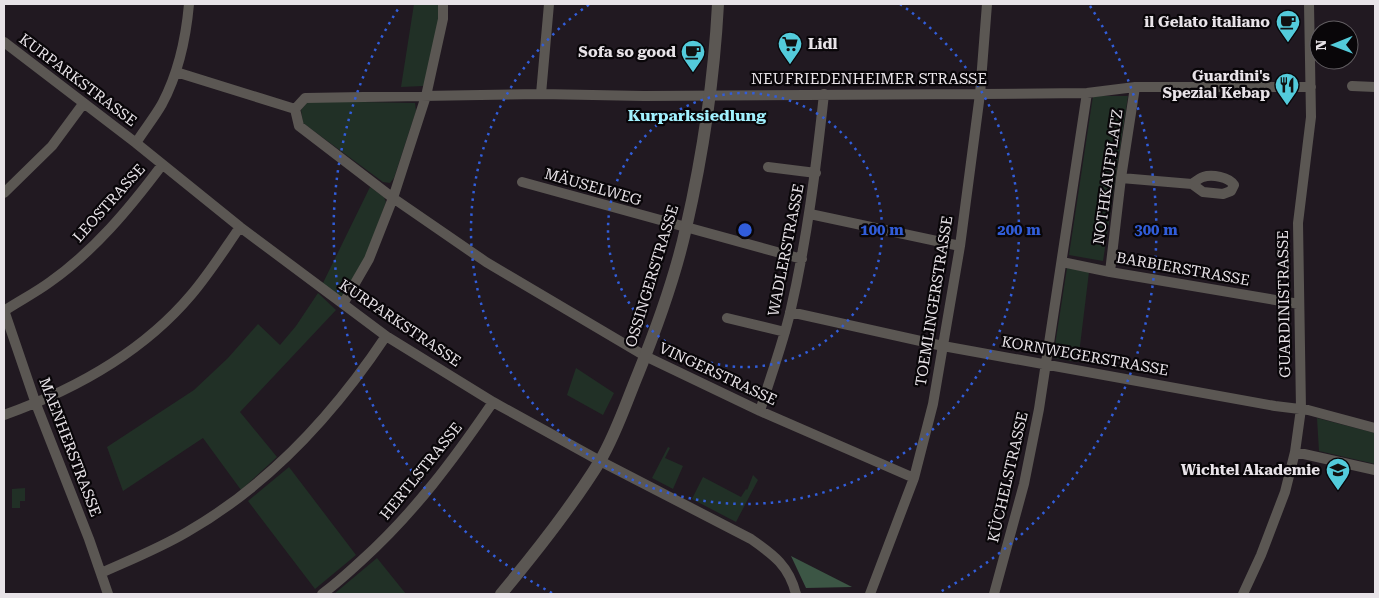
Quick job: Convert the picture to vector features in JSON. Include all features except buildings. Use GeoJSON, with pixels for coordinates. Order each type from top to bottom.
{"type":"FeatureCollection","features":[{"type":"Feature","properties":{"kind":"street","name":"LEOSTRASSE"},"geometry":{"type":"LineString","coordinates":[[136,143],[162,104],[176,72],[188,25],[189,4]]}},
{"type":"Feature","properties":{"kind":"street"},"geometry":{"type":"LineString","coordinates":[[343,304],[369,259],[393,198],[426,96],[442,19],[443,4]]}},
{"type":"Feature","properties":{"kind":"street"},"geometry":{"type":"LineString","coordinates":[[540,94],[549,4]]}},
{"type":"Feature","properties":{"kind":"street","name":"OSSINGERSTRASSE"},"geometry":{"type":"LineString","coordinates":[[501,594],[548,536],[600,461],[624,408],[658,321],[686,228],[711,95],[718,4]]}},
{"type":"Feature","properties":{"kind":"street","name":"TOEMLINGERSTRASSE"},"geometry":{"type":"LineString","coordinates":[[870,594],[914,478],[933,404],[960,246],[980,94],[987,4]]}},
{"type":"Feature","properties":{"kind":"street","name":"GUARDINISTRASSE"},"geometry":{"type":"LineString","coordinates":[[1244,594],[1262,555],[1285,492],[1301,409],[1298,223],[1311,117],[1309,4]]}},
{"type":"Feature","properties":{"kind":"street","name":"KURPARKSTRASSE"},"geometry":{"type":"LineString","coordinates":[[4,42],[136,143],[240,227],[386,336],[493,402],[600,461],[751,539],[771,553],[785,567],[794,585],[796,594]]}},
{"type":"Feature","properties":{"kind":"street"},"geometry":{"type":"LineString","coordinates":[[176,72],[295,110]]}},
{"type":"Feature","properties":{"kind":"street"},"geometry":{"type":"LineString","coordinates":[[1352,86],[1375,87]]}},
{"type":"Feature","properties":{"kind":"street","name":"NEUFRIEDENHEIMER STRASSE"},"geometry":{"type":"LineString","coordinates":[[295,110],[305,98],[540,94],[1087,93],[1135,87],[1311,87]]}},
{"type":"Feature","properties":{"kind":"street","name":"NOTHKAUFPLATZ"},"geometry":{"type":"LineString","coordinates":[[1110,272],[1121,178],[1135,87]]}},
{"type":"Feature","properties":{"kind":"street"},"geometry":{"type":"LineString","coordinates":[[1045,364],[1087,93]]}},
{"type":"Feature","properties":{"kind":"street","name":"WADLERSTRASSE"},"geometry":{"type":"LineString","coordinates":[[760,411],[785,332],[802,259],[816,173],[824,94]]}},
{"type":"Feature","properties":{"kind":"street"},"geometry":{"type":"LineString","coordinates":[[4,193],[52,146],[83,104]]}},
{"type":"Feature","properties":{"kind":"street","name":"VINGERSTRASSE"},"geometry":{"type":"LineString","coordinates":[[295,110],[299,126],[393,198],[486,262],[645,356],[760,411],[914,478]]}},
{"type":"Feature","properties":{"kind":"street","name":"LEOSTRASSE"},"geometry":{"type":"LineString","coordinates":[[4,311],[50,282],[98,242],[162,165]]}},
{"type":"Feature","properties":{"kind":"street","name":"WADLERSTRASSE"},"geometry":{"type":"LineString","coordinates":[[768,167],[816,173]]}},
{"type":"Feature","properties":{"kind":"street"},"geometry":{"type":"LineString","coordinates":[[1121,178],[1192,184]]}},
{"type":"Feature","properties":{"kind":"street","name":"MÄUSELWEG"},"geometry":{"type":"LineString","coordinates":[[522,182],[802,259]]}},
{"type":"Feature","properties":{"kind":"street"},"geometry":{"type":"LineString","coordinates":[[810,214],[960,246]]}},
{"type":"Feature","properties":{"kind":"street"},"geometry":{"type":"LineString","coordinates":[[4,415],[36,404],[85,380],[116,361],[147,338],[190,296],[240,227]]}},
{"type":"Feature","properties":{"kind":"street","name":"BARBIERSTRASSE"},"geometry":{"type":"LineString","coordinates":[[1062,262],[1299,304]]}},
{"type":"Feature","properties":{"kind":"street","name":"MAENHERSTRASSE"},"geometry":{"type":"LineString","coordinates":[[4,311],[36,404],[108,594]]}},
{"type":"Feature","properties":{"kind":"street","name":"KORNWEGERSTRASSE"},"geometry":{"type":"LineString","coordinates":[[790,312],[943,346],[1275,406],[1301,409],[1375,428]]}},
{"type":"Feature","properties":{"kind":"street","name":"WADLERSTRASSE"},"geometry":{"type":"LineString","coordinates":[[727,318],[785,332]]}},
{"type":"Feature","properties":{"kind":"street"},"geometry":{"type":"LineString","coordinates":[[101,573],[188,532],[249,491],[308,436],[346,393],[386,336]]}},
{"type":"Feature","properties":{"kind":"street","name":"KÜCHELSTRASSE"},"geometry":{"type":"LineString","coordinates":[[994,594],[1024,484],[1045,364]]}},
{"type":"Feature","properties":{"kind":"street","name":"HERTLSTRASSE"},"geometry":{"type":"LineString","coordinates":[[322,594],[389,535],[415,507],[461,450],[493,402]]}},
{"type":"Feature","properties":{"kind":"street"},"geometry":{"type":"LineString","coordinates":[[1294,452],[1375,470]]}},
{"type":"Feature","properties":{"kind":"green space"},"geometry":{"type":"Polygon","coordinates":[[[414,4],[441,4],[439,19],[426,81],[423,86],[401,87],[414,4]]]}},
{"type":"Feature","properties":{"kind":"green space"},"geometry":{"type":"Polygon","coordinates":[[[1093,96],[1128,96],[1103,261],[1069,255],[1093,96]]]}},
{"type":"Feature","properties":{"kind":"green space"},"geometry":{"type":"Polygon","coordinates":[[[308,101],[415,103],[416,111],[394,178],[390,183],[383,182],[303,123],[301,110],[308,101]]]}},
{"type":"Feature","properties":{"kind":"green space"},"geometry":{"type":"Polygon","coordinates":[[[370,187],[384,197],[386,202],[366,257],[344,296],[340,298],[322,285],[370,187]]]}},
{"type":"Feature","properties":{"kind":"green space"},"geometry":{"type":"Polygon","coordinates":[[[1067,268],[1089,272],[1078,362],[1053,358],[1067,268]]]}},
{"type":"Feature","properties":{"kind":"green space"},"geometry":{"type":"Polygon","coordinates":[[[318,293],[336,310],[240,412],[277,457],[241,490],[203,438],[123,491],[107,447],[194,390],[228,358],[258,324],[280,345],[296,326],[318,293]]]}},
{"type":"Feature","properties":{"kind":"green space"},"geometry":{"type":"Polygon","coordinates":[[[576,368],[614,393],[603,415],[567,395],[576,368]]]}},
{"type":"Feature","properties":{"kind":"green space"},"geometry":{"type":"Polygon","coordinates":[[[1317,418],[1375,433],[1375,464],[1319,451],[1317,418]]]}},
{"type":"Feature","properties":{"kind":"green space"},"geometry":{"type":"Polygon","coordinates":[[[668,447],[670,448],[665,458],[683,466],[673,489],[652,478],[668,447]]]}},
{"type":"Feature","properties":{"kind":"green space"},"geometry":{"type":"Polygon","coordinates":[[[289,467],[356,555],[315,589],[248,501],[289,467]]]}},
{"type":"Feature","properties":{"kind":"green space"},"geometry":{"type":"Polygon","coordinates":[[[753,475],[758,480],[736,522],[692,499],[703,477],[741,497],[747,490],[753,475]]]}},
{"type":"Feature","properties":{"kind":"green space"},"geometry":{"type":"Polygon","coordinates":[[[25,488],[25,501],[20,501],[20,508],[12,508],[12,489],[25,488]]]}},
{"type":"Feature","properties":{"kind":"green space"},"geometry":{"type":"Polygon","coordinates":[[[791,556],[852,587],[806,588],[791,556]]]}},
{"type":"Feature","properties":{"kind":"green space"},"geometry":{"type":"Polygon","coordinates":[[[377,558],[406,594],[334,594],[377,558]]]}},
{"type":"Feature","properties":{"kind":"place","name":"il Gelato italiano"},"geometry":{"type":"Point","coordinates":[1288,43]}},
{"type":"Feature","properties":{"kind":"place","name":"Lidl"},"geometry":{"type":"Point","coordinates":[790,65]}},
{"type":"Feature","properties":{"kind":"place","name":"Sofa so good"},"geometry":{"type":"Point","coordinates":[693,73]}},
{"type":"Feature","properties":{"kind":"place","name":"Guardini's Spezial Kebap"},"geometry":{"type":"Point","coordinates":[1287,106]}},
{"type":"Feature","properties":{"kind":"place","name":"Wichtel Akademie"},"geometry":{"type":"Point","coordinates":[1338,491]}},
{"type":"Feature","properties":{"kind":"district","name":"Kurparksiedlung"},"geometry":{"type":"Point","coordinates":[697,115]}}]}
